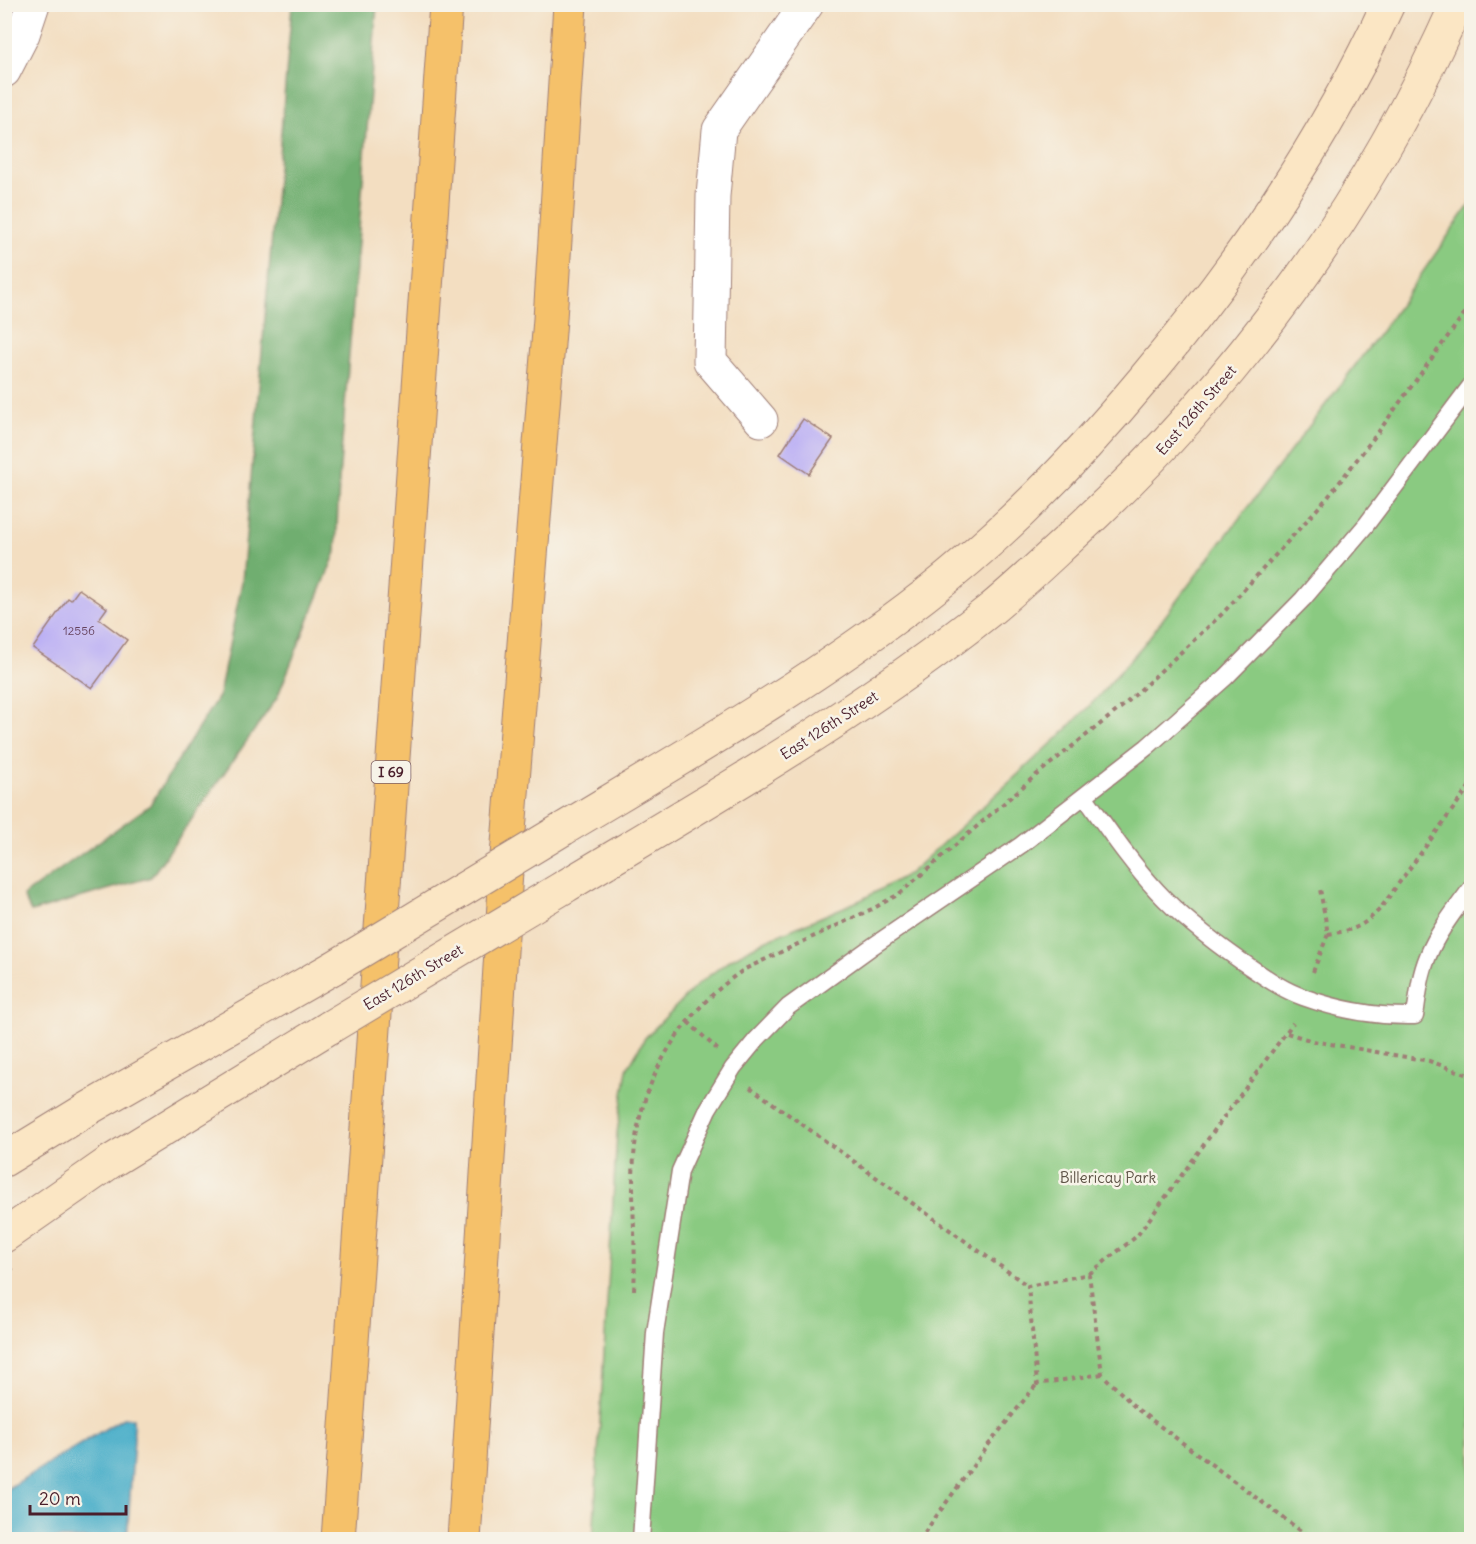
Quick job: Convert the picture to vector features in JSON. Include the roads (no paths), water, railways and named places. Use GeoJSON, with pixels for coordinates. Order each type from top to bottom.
{"type":"FeatureCollection","features":[{"type":"Feature","properties":{"kind":"highway","name":"I 69"},"geometry":{"type":"LineString","coordinates":[[338,1539],[446,4]]}},
{"type":"Feature","properties":{"kind":"highway"},"geometry":{"type":"LineString","coordinates":[[464,1539],[507,856],[550,319],[570,4]]}},
{"type":"Feature","properties":{"kind":"main road"},"geometry":{"type":"LineString","coordinates":[[4,1160],[74,1117],[333,968],[731,728],[832,663],[927,594],[1030,503],[1122,406],[1197,315],[1281,196],[1320,133],[1346,88],[1388,4]]}},
{"type":"Feature","properties":{"kind":"main road","name":"East 126th Street"},"geometry":{"type":"LineString","coordinates":[[4,1236],[110,1162],[838,721],[992,609],[1158,454],[1233,368],[1276,313],[1316,257],[1374,167],[1420,82],[1457,4]]}},
{"type":"Feature","properties":{"kind":"street"},"geometry":{"type":"LineString","coordinates":[[4,71],[23,34],[33,4]]}},
{"type":"Feature","properties":{"kind":"street"},"geometry":{"type":"LineString","coordinates":[[762,420],[710,361],[713,196],[719,130],[807,4]]}},
{"type":"Feature","properties":{"kind":"lane"},"geometry":{"type":"LineString","coordinates":[[641,1539],[655,1333],[680,1171],[708,1109],[733,1068],[788,1007],[1021,845],[1085,797],[1186,714],[1226,677],[1303,599],[1365,525],[1472,384]]}},
{"type":"Feature","properties":{"kind":"lane"},"geometry":{"type":"LineString","coordinates":[[1085,797],[1155,889],[1202,933],[1280,986],[1303,997],[1356,1011],[1385,1017],[1415,1016],[1420,981],[1428,955],[1446,923],[1472,887]]}},
{"type":"Feature","properties":{"kind":"water"},"geometry":{"type":"Polygon","coordinates":[[[123,1418],[133,1418],[134,1439],[127,1539],[5,1539],[5,1490],[123,1418]]]}},
{"type":"Feature","properties":{"kind":"park label","name":"Billericay Park"},"geometry":{"type":"Point","coordinates":[1108,1177]}}]}
